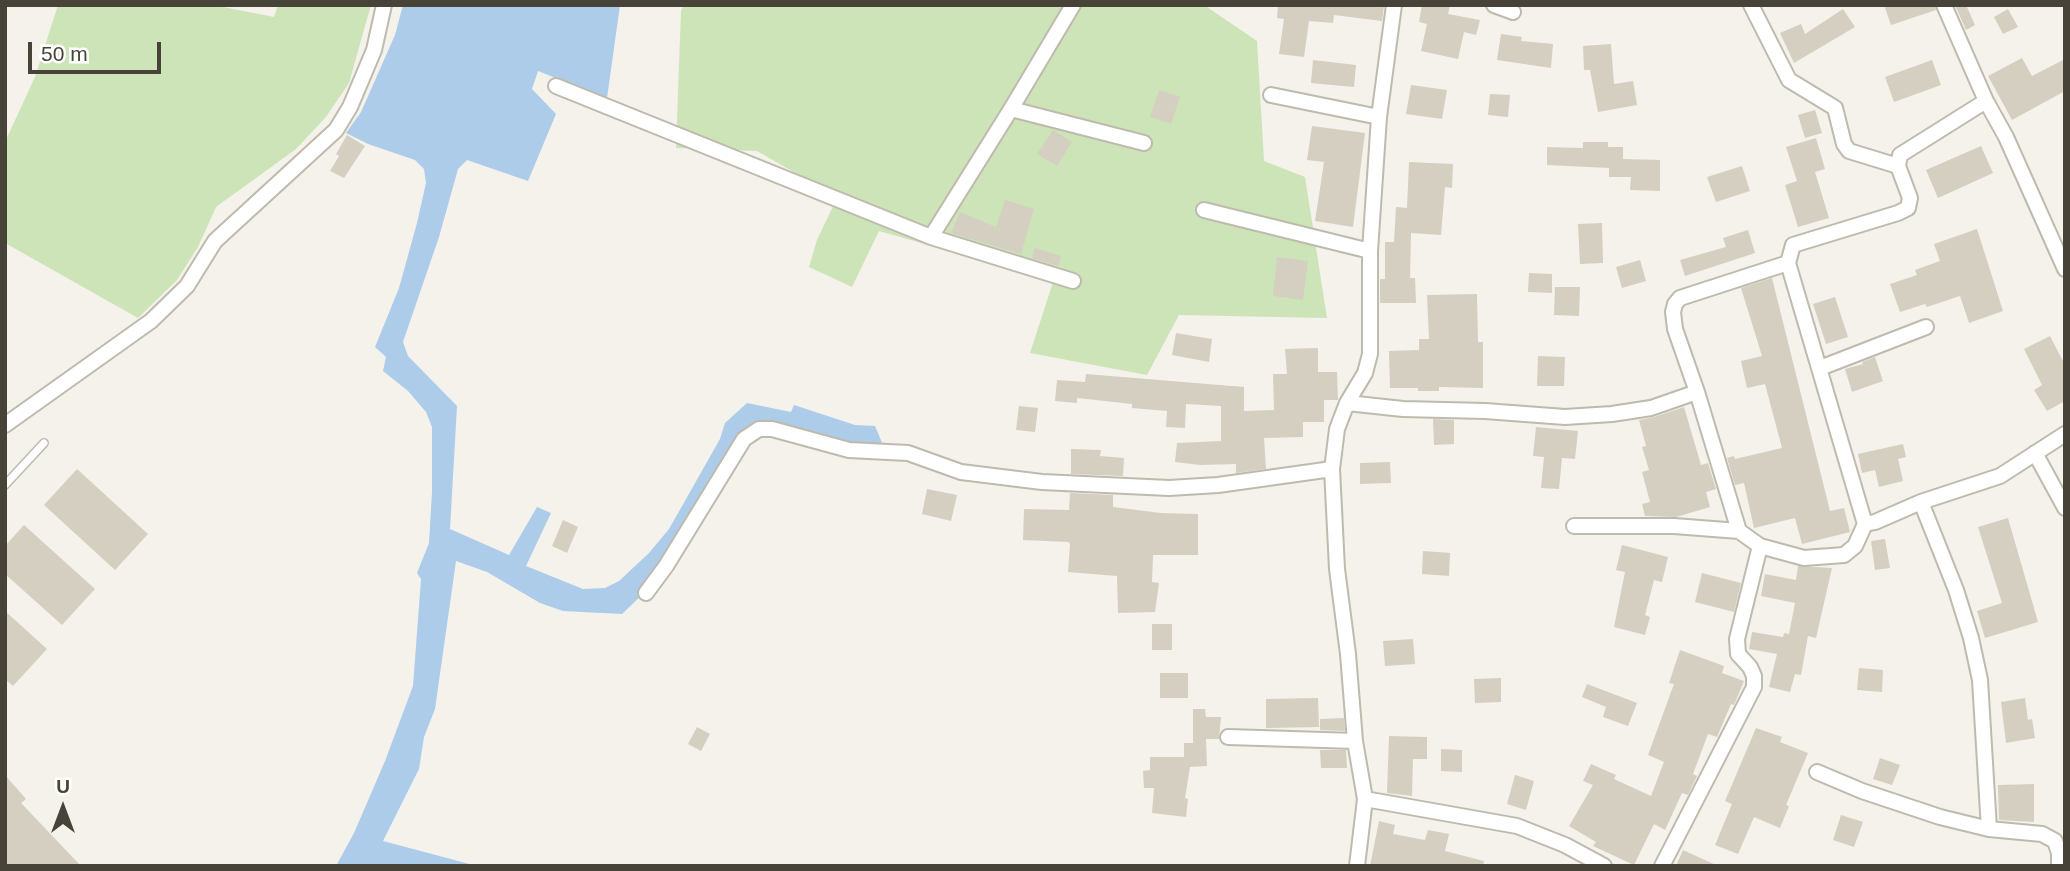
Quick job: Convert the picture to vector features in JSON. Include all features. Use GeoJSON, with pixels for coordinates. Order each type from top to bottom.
{"type":"FeatureCollection","features":[{"type":"Feature","properties":{"kind":"street"},"geometry":{"type":"LineString","coordinates":[[5,425],[151,321],[187,286],[215,241],[336,130],[350,107],[374,50],[384,5]]}},
{"type":"Feature","properties":{"kind":"street"},"geometry":{"type":"LineString","coordinates":[[931,237],[1073,5]]}},
{"type":"Feature","properties":{"kind":"street"},"geometry":{"type":"LineString","coordinates":[[1357,866],[1365,799],[1355,741],[1337,569],[1332,468],[1337,429],[1365,373],[1370,354],[1370,251],[1379,117],[1394,5]]}},
{"type":"Feature","properties":{"kind":"street"},"geometry":{"type":"LineString","coordinates":[[1494,5],[1513,12]]}},
{"type":"Feature","properties":{"kind":"street"},"geometry":{"type":"LineString","coordinates":[[1751,5],[1789,80],[1835,107],[1844,144],[1849,151],[1898,166]]}},
{"type":"Feature","properties":{"kind":"street"},"geometry":{"type":"LineString","coordinates":[[1944,5],[2065,269]]}},
{"type":"Feature","properties":{"kind":"street"},"geometry":{"type":"LineString","coordinates":[[556,86],[931,237],[1073,281]]}},
{"type":"Feature","properties":{"kind":"street"},"geometry":{"type":"LineString","coordinates":[[1271,95],[1379,117]]}},
{"type":"Feature","properties":{"kind":"street"},"geometry":{"type":"LineString","coordinates":[[1574,526],[1674,526],[1739,531],[1760,546],[1804,558],[1844,555],[1855,547],[1865,524],[1788,263],[1793,245],[1908,208],[1910,198],[1898,166],[1900,155],[1986,101]]}},
{"type":"Feature","properties":{"kind":"street"},"geometry":{"type":"LineString","coordinates":[[1011,109],[1144,143]]}},
{"type":"Feature","properties":{"kind":"street"},"geometry":{"type":"LineString","coordinates":[[1204,210],[1370,251]]}},
{"type":"Feature","properties":{"kind":"street"},"geometry":{"type":"LineString","coordinates":[[1739,531],[1675,329],[1673,312],[1680,298],[1788,263]]}},
{"type":"Feature","properties":{"kind":"street"},"geometry":{"type":"LineString","coordinates":[[1820,368],[1926,327]]}},
{"type":"Feature","properties":{"kind":"street"},"geometry":{"type":"LineString","coordinates":[[1348,403],[1403,409],[1565,417],[1651,408],[1697,392]]}},
{"type":"Feature","properties":{"kind":"street"},"geometry":{"type":"LineString","coordinates":[[646,593],[666,566],[744,439],[759,429],[772,429],[849,450],[908,453],[961,472],[1042,482],[1169,488],[1218,485],[1332,468]]}},
{"type":"Feature","properties":{"kind":"street"},"geometry":{"type":"LineString","coordinates":[[1865,524],[1921,502],[2000,477],[2065,434]]}},
{"type":"Feature","properties":{"kind":"street"},"geometry":{"type":"LineString","coordinates":[[2035,453],[2065,508]]}},
{"type":"Feature","properties":{"kind":"street"},"geometry":{"type":"LineString","coordinates":[[1921,502],[1956,590],[1971,638],[1980,680],[1989,829]]}},
{"type":"Feature","properties":{"kind":"street"},"geometry":{"type":"LineString","coordinates":[[1662,866],[1754,687],[1754,676],[1750,667],[1738,654],[1737,639],[1760,546]]}},
{"type":"Feature","properties":{"kind":"street"},"geometry":{"type":"LineString","coordinates":[[1228,737],[1355,741]]}},
{"type":"Feature","properties":{"kind":"street"},"geometry":{"type":"LineString","coordinates":[[1817,772],[1887,800],[1940,817],[1989,829],[2042,834],[2055,841],[2059,866]]}},
{"type":"Feature","properties":{"kind":"street"},"geometry":{"type":"LineString","coordinates":[[1365,799],[1517,826],[1565,845],[1604,866]]}},
{"type":"Feature","properties":{"kind":"lane"},"geometry":{"type":"LineString","coordinates":[[5,485],[44,443]]}},
{"type":"Feature","properties":{"kind":"green space"},"geometry":{"type":"Polygon","coordinates":[[[58,5],[213,5],[274,17],[278,5],[371,5],[349,83],[326,117],[296,149],[216,207],[198,247],[177,280],[138,318],[5,243],[5,142],[35,77],[58,5]]]}},
{"type":"Feature","properties":{"kind":"green space"},"geometry":{"type":"Polygon","coordinates":[[[684,5],[1204,5],[1257,41],[1264,161],[1305,177],[1327,318],[1179,315],[1147,375],[1030,353],[1056,273],[1010,261],[950,251],[879,231],[852,287],[809,267],[817,240],[835,202],[792,183],[797,174],[757,151],[676,148],[681,11],[684,5]]]}},
{"type":"Feature","properties":{"kind":"water"},"geometry":{"type":"Polygon","coordinates":[[[403,5],[620,5],[607,98],[538,71],[532,89],[556,114],[528,181],[467,160],[458,169],[439,237],[403,342],[408,356],[457,406],[450,529],[509,555],[537,507],[551,513],[526,566],[583,589],[605,588],[619,581],[649,553],[669,529],[720,439],[725,423],[747,403],[791,412],[794,405],[855,425],[875,426],[883,445],[866,448],[754,424],[644,593],[622,614],[563,611],[540,603],[487,572],[456,561],[435,709],[424,737],[419,769],[383,841],[477,866],[336,866],[354,833],[385,761],[413,686],[421,579],[417,573],[429,543],[432,427],[426,412],[408,391],[383,371],[386,357],[375,347],[399,288],[417,223],[426,183],[424,169],[415,160],[368,144],[346,133],[361,112],[395,35],[403,5]]]}},
{"type":"Feature","properties":{"kind":"building"},"geometry":{"type":"Polygon","coordinates":[[[1278,5],[1384,5],[1382,21],[1334,15],[1333,23],[1309,21],[1304,57],[1279,54],[1284,19],[1277,18],[1278,5]]]}},
{"type":"Feature","properties":{"kind":"building"},"geometry":{"type":"Polygon","coordinates":[[[1422,5],[1450,5],[1448,14],[1480,20],[1476,35],[1464,32],[1458,59],[1421,51],[1427,24],[1419,22],[1422,5]]]}},
{"type":"Feature","properties":{"kind":"building"},"geometry":{"type":"Polygon","coordinates":[[[1884,5],[1935,5],[1936,10],[1891,25],[1884,5]]]}},
{"type":"Feature","properties":{"kind":"building"},"geometry":{"type":"Polygon","coordinates":[[[1955,5],[1966,5],[1975,25],[1966,30],[1955,5]]]}},
{"type":"Feature","properties":{"kind":"building"},"geometry":{"type":"Polygon","coordinates":[[[1843,9],[1855,27],[1794,63],[1780,33],[1801,24],[1805,34],[1843,9]]]}},
{"type":"Feature","properties":{"kind":"building"},"geometry":{"type":"Polygon","coordinates":[[[2008,9],[2018,27],[2003,34],[1994,17],[2008,9]]]}},
{"type":"Feature","properties":{"kind":"building"},"geometry":{"type":"Polygon","coordinates":[[[1501,34],[1522,37],[1521,41],[1553,44],[1551,68],[1497,60],[1501,34]]]}},
{"type":"Feature","properties":{"kind":"building"},"geometry":{"type":"Polygon","coordinates":[[[1611,44],[1614,84],[1633,81],[1637,105],[1598,112],[1590,70],[1584,70],[1583,46],[1611,44]]]}},
{"type":"Feature","properties":{"kind":"building"},"geometry":{"type":"Polygon","coordinates":[[[2022,58],[2032,76],[2065,59],[2065,91],[2012,120],[1988,76],[2022,58]]]}},
{"type":"Feature","properties":{"kind":"building"},"geometry":{"type":"Polygon","coordinates":[[[1313,60],[1356,65],[1354,87],[1311,83],[1313,60]]]}},
{"type":"Feature","properties":{"kind":"building"},"geometry":{"type":"Polygon","coordinates":[[[1932,60],[1941,85],[1894,102],[1885,77],[1932,60]]]}},
{"type":"Feature","properties":{"kind":"building"},"geometry":{"type":"Polygon","coordinates":[[[1411,85],[1447,90],[1442,119],[1406,114],[1411,85]]]}},
{"type":"Feature","properties":{"kind":"building"},"geometry":{"type":"Polygon","coordinates":[[[1159,90],[1180,97],[1171,124],[1150,117],[1159,90]]]}},
{"type":"Feature","properties":{"kind":"building"},"geometry":{"type":"Polygon","coordinates":[[[1490,94],[1510,95],[1508,117],[1488,115],[1490,94]]]}},
{"type":"Feature","properties":{"kind":"building"},"geometry":{"type":"Polygon","coordinates":[[[1815,110],[1822,133],[1805,138],[1798,115],[1815,110]]]}},
{"type":"Feature","properties":{"kind":"building"},"geometry":{"type":"Polygon","coordinates":[[[1312,126],[1365,133],[1353,227],[1315,221],[1324,162],[1307,160],[1312,126]]]}},
{"type":"Feature","properties":{"kind":"building"},"geometry":{"type":"Polygon","coordinates":[[[1053,130],[1072,142],[1057,166],[1037,154],[1053,130]]]}},
{"type":"Feature","properties":{"kind":"building"},"geometry":{"type":"Polygon","coordinates":[[[347,135],[365,146],[344,178],[330,171],[347,135]]]}},
{"type":"Feature","properties":{"kind":"building"},"geometry":{"type":"Polygon","coordinates":[[[1816,138],[1825,169],[1815,172],[1829,218],[1798,227],[1785,185],[1797,181],[1786,147],[1816,138]]]}},
{"type":"Feature","properties":{"kind":"building"},"geometry":{"type":"Polygon","coordinates":[[[1583,142],[1608,142],[1608,147],[1623,147],[1623,159],[1660,160],[1660,191],[1630,190],[1631,177],[1609,177],[1609,168],[1547,165],[1547,147],[1583,148],[1583,142]]]}},
{"type":"Feature","properties":{"kind":"building"},"geometry":{"type":"Polygon","coordinates":[[[1981,146],[1993,173],[1938,198],[1926,170],[1981,146]]]}},
{"type":"Feature","properties":{"kind":"building"},"geometry":{"type":"Polygon","coordinates":[[[1409,162],[1453,164],[1452,188],[1445,187],[1441,235],[1411,233],[1410,278],[1415,278],[1416,303],[1380,303],[1380,279],[1385,279],[1385,242],[1394,242],[1396,207],[1407,208],[1409,162]]]}},
{"type":"Feature","properties":{"kind":"building"},"geometry":{"type":"Polygon","coordinates":[[[1742,166],[1750,191],[1716,202],[1707,177],[1742,166]]]}},
{"type":"Feature","properties":{"kind":"building"},"geometry":{"type":"Polygon","coordinates":[[[1005,200],[1034,209],[1021,254],[951,233],[960,212],[996,227],[1005,200]]]}},
{"type":"Feature","properties":{"kind":"building"},"geometry":{"type":"Polygon","coordinates":[[[1602,223],[1603,263],[1580,264],[1578,224],[1602,223]]]}},
{"type":"Feature","properties":{"kind":"building"},"geometry":{"type":"Polygon","coordinates":[[[1977,229],[2003,311],[1969,323],[1960,296],[1927,307],[1925,304],[1900,312],[1890,284],[1917,275],[1915,270],[1940,261],[1934,244],[1977,229]]]}},
{"type":"Feature","properties":{"kind":"building"},"geometry":{"type":"Polygon","coordinates":[[[1748,230],[1755,253],[1685,276],[1680,260],[1726,247],[1723,238],[1748,230]]]}},
{"type":"Feature","properties":{"kind":"building"},"geometry":{"type":"Polygon","coordinates":[[[1035,248],[1061,256],[1058,266],[1032,258],[1035,248]]]}},
{"type":"Feature","properties":{"kind":"building"},"geometry":{"type":"Polygon","coordinates":[[[1277,257],[1308,261],[1303,300],[1273,296],[1277,257]]]}},
{"type":"Feature","properties":{"kind":"building"},"geometry":{"type":"Polygon","coordinates":[[[1640,260],[1646,281],[1622,288],[1616,267],[1640,260]]]}},
{"type":"Feature","properties":{"kind":"building"},"geometry":{"type":"Polygon","coordinates":[[[1529,273],[1552,274],[1552,293],[1528,292],[1529,273]]]}},
{"type":"Feature","properties":{"kind":"building"},"geometry":{"type":"Polygon","coordinates":[[[1772,278],[1830,511],[1844,508],[1850,532],[1802,544],[1795,518],[1754,528],[1744,483],[1735,485],[1727,458],[1734,456],[1735,459],[1782,448],[1765,384],[1747,388],[1741,361],[1762,356],[1741,288],[1772,278]]]}},
{"type":"Feature","properties":{"kind":"building"},"geometry":{"type":"Polygon","coordinates":[[[1555,287],[1580,287],[1579,316],[1554,315],[1555,287]]]}},
{"type":"Feature","properties":{"kind":"building"},"geometry":{"type":"Polygon","coordinates":[[[1477,294],[1478,342],[1483,342],[1483,388],[1439,387],[1439,391],[1418,391],[1418,388],[1390,388],[1389,351],[1419,350],[1419,339],[1429,339],[1427,295],[1477,294]]]}},
{"type":"Feature","properties":{"kind":"building"},"geometry":{"type":"Polygon","coordinates":[[[1835,297],[1848,337],[1826,344],[1813,304],[1835,297]]]}},
{"type":"Feature","properties":{"kind":"building"},"geometry":{"type":"Polygon","coordinates":[[[1176,333],[1212,339],[1209,362],[1172,355],[1176,333]]]}},
{"type":"Feature","properties":{"kind":"building"},"geometry":{"type":"Polygon","coordinates":[[[2050,336],[2065,365],[2065,401],[2047,411],[2034,390],[2042,385],[2024,349],[2050,336]]]}},
{"type":"Feature","properties":{"kind":"building"},"geometry":{"type":"Polygon","coordinates":[[[1318,348],[1318,372],[1337,372],[1338,400],[1324,400],[1324,422],[1303,422],[1303,437],[1264,438],[1266,469],[1236,473],[1236,464],[1200,465],[1175,462],[1177,443],[1221,441],[1221,406],[1186,404],[1185,428],[1166,427],[1167,411],[1077,398],[1077,403],[1055,401],[1057,380],[1085,382],[1086,374],[1244,387],[1244,411],[1274,410],[1273,374],[1287,374],[1285,349],[1318,348]]]}},
{"type":"Feature","properties":{"kind":"building"},"geometry":{"type":"Polygon","coordinates":[[[1538,356],[1565,357],[1564,386],[1537,386],[1538,356]]]}},
{"type":"Feature","properties":{"kind":"building"},"geometry":{"type":"Polygon","coordinates":[[[1875,357],[1883,381],[1852,392],[1845,369],[1875,357]]]}},
{"type":"Feature","properties":{"kind":"building"},"geometry":{"type":"Polygon","coordinates":[[[1019,406],[1038,408],[1035,432],[1016,430],[1019,406]]]}},
{"type":"Feature","properties":{"kind":"building"},"geometry":{"type":"Polygon","coordinates":[[[1684,407],[1701,465],[1708,463],[1716,489],[1706,492],[1710,507],[1676,517],[1645,516],[1642,504],[1650,502],[1642,472],[1649,470],[1642,447],[1646,446],[1639,420],[1684,407]]]}},
{"type":"Feature","properties":{"kind":"building"},"geometry":{"type":"Polygon","coordinates":[[[1433,419],[1454,420],[1454,444],[1434,445],[1433,419]]]}},
{"type":"Feature","properties":{"kind":"building"},"geometry":{"type":"Polygon","coordinates":[[[1536,427],[1578,431],[1575,459],[1562,458],[1559,489],[1541,488],[1544,457],[1533,456],[1536,427]]]}},
{"type":"Feature","properties":{"kind":"building"},"geometry":{"type":"Polygon","coordinates":[[[1903,444],[1906,457],[1898,459],[1903,481],[1879,487],[1875,470],[1862,473],[1858,454],[1903,444]]]}},
{"type":"Feature","properties":{"kind":"building"},"geometry":{"type":"Polygon","coordinates":[[[1071,449],[1101,450],[1100,456],[1124,458],[1123,476],[1071,474],[1071,449]]]}},
{"type":"Feature","properties":{"kind":"building"},"geometry":{"type":"Polygon","coordinates":[[[1390,462],[1391,483],[1360,484],[1360,463],[1390,462]]]}},
{"type":"Feature","properties":{"kind":"building"},"geometry":{"type":"Polygon","coordinates":[[[77,469],[148,534],[115,570],[44,505],[77,469]]]}},
{"type":"Feature","properties":{"kind":"building"},"geometry":{"type":"Polygon","coordinates":[[[927,489],[957,495],[951,521],[922,514],[927,489]]]}},
{"type":"Feature","properties":{"kind":"building"},"geometry":{"type":"Polygon","coordinates":[[[1070,493],[1113,495],[1113,507],[1198,514],[1198,555],[1153,555],[1152,582],[1159,583],[1155,612],[1118,613],[1117,576],[1068,572],[1068,542],[1023,540],[1024,509],[1069,510],[1070,493]]]}},
{"type":"Feature","properties":{"kind":"building"},"geometry":{"type":"Polygon","coordinates":[[[2008,518],[2038,622],[1985,638],[1977,611],[2002,603],[1978,527],[2008,518]]]}},
{"type":"Feature","properties":{"kind":"building"},"geometry":{"type":"Polygon","coordinates":[[[563,520],[578,527],[567,553],[552,546],[563,520]]]}},
{"type":"Feature","properties":{"kind":"building"},"geometry":{"type":"Polygon","coordinates":[[[24,525],[95,589],[62,625],[5,574],[5,546],[24,525]]]}},
{"type":"Feature","properties":{"kind":"building"},"geometry":{"type":"Polygon","coordinates":[[[1885,539],[1890,568],[1875,570],[1871,541],[1885,539]]]}},
{"type":"Feature","properties":{"kind":"building"},"geometry":{"type":"Polygon","coordinates":[[[1622,545],[1668,557],[1662,582],[1654,580],[1645,615],[1650,617],[1645,635],[1614,627],[1625,572],[1616,570],[1622,545]]]}},
{"type":"Feature","properties":{"kind":"building"},"geometry":{"type":"Polygon","coordinates":[[[1423,551],[1450,553],[1449,576],[1422,574],[1423,551]]]}},
{"type":"Feature","properties":{"kind":"building"},"geometry":{"type":"Polygon","coordinates":[[[1798,566],[1832,568],[1816,638],[1808,636],[1801,675],[1795,674],[1790,692],[1769,687],[1777,654],[1749,649],[1752,632],[1783,637],[1784,633],[1789,634],[1795,603],[1761,596],[1765,574],[1796,580],[1798,566]]]}},
{"type":"Feature","properties":{"kind":"building"},"geometry":{"type":"Polygon","coordinates":[[[1702,573],[1741,583],[1734,612],[1695,602],[1702,573]]]}},
{"type":"Feature","properties":{"kind":"building"},"geometry":{"type":"Polygon","coordinates":[[[5,611],[47,649],[13,686],[5,679],[5,611]]]}},
{"type":"Feature","properties":{"kind":"building"},"geometry":{"type":"Polygon","coordinates":[[[1152,624],[1172,624],[1172,650],[1152,650],[1152,624]]]}},
{"type":"Feature","properties":{"kind":"building"},"geometry":{"type":"Polygon","coordinates":[[[1413,639],[1415,664],[1385,666],[1383,641],[1413,639]]]}},
{"type":"Feature","properties":{"kind":"building"},"geometry":{"type":"Polygon","coordinates":[[[1680,650],[1724,666],[1722,673],[1744,681],[1717,737],[1708,734],[1693,774],[1697,776],[1688,795],[1682,793],[1665,830],[1654,824],[1634,865],[1593,846],[1596,842],[1569,826],[1593,785],[1583,781],[1591,764],[1616,775],[1614,779],[1651,796],[1664,762],[1648,755],[1674,684],[1669,683],[1680,650]]]}},
{"type":"Feature","properties":{"kind":"building"},"geometry":{"type":"Polygon","coordinates":[[[1859,668],[1883,670],[1882,692],[1857,690],[1859,668]]]}},
{"type":"Feature","properties":{"kind":"building"},"geometry":{"type":"Polygon","coordinates":[[[1160,673],[1188,673],[1188,698],[1160,698],[1160,673]]]}},
{"type":"Feature","properties":{"kind":"building"},"geometry":{"type":"Polygon","coordinates":[[[1501,678],[1501,702],[1475,703],[1474,679],[1501,678]]]}},
{"type":"Feature","properties":{"kind":"building"},"geometry":{"type":"Polygon","coordinates":[[[1587,684],[1637,703],[1628,726],[1603,717],[1606,707],[1582,697],[1587,684]]]}},
{"type":"Feature","properties":{"kind":"building"},"geometry":{"type":"Polygon","coordinates":[[[1318,698],[1319,727],[1266,728],[1266,699],[1318,698]]]}},
{"type":"Feature","properties":{"kind":"building"},"geometry":{"type":"Polygon","coordinates":[[[2025,698],[2028,720],[2032,719],[2035,738],[2006,743],[2001,702],[2025,698]]]}},
{"type":"Feature","properties":{"kind":"building"},"geometry":{"type":"Polygon","coordinates":[[[1193,709],[1205,709],[1206,717],[1221,717],[1219,739],[1206,739],[1207,766],[1190,767],[1185,798],[1188,799],[1186,817],[1152,813],[1154,788],[1144,788],[1143,771],[1150,770],[1150,757],[1184,757],[1184,743],[1193,743],[1193,709]]]}},
{"type":"Feature","properties":{"kind":"building"},"geometry":{"type":"Polygon","coordinates":[[[1344,718],[1345,731],[1320,730],[1320,719],[1344,718]]]}},
{"type":"Feature","properties":{"kind":"building"},"geometry":{"type":"Polygon","coordinates":[[[697,727],[710,734],[701,751],[688,744],[697,727]]]}},
{"type":"Feature","properties":{"kind":"building"},"geometry":{"type":"Polygon","coordinates":[[[1756,728],[1782,737],[1780,742],[1808,753],[1786,805],[1789,806],[1780,828],[1754,817],[1738,854],[1715,845],[1732,804],[1725,801],[1756,728]]]}},
{"type":"Feature","properties":{"kind":"building"},"geometry":{"type":"Polygon","coordinates":[[[1389,736],[1427,737],[1427,759],[1413,759],[1412,796],[1387,793],[1389,736]]]}},
{"type":"Feature","properties":{"kind":"building"},"geometry":{"type":"Polygon","coordinates":[[[1441,749],[1462,750],[1462,772],[1441,771],[1441,749]]]}},
{"type":"Feature","properties":{"kind":"building"},"geometry":{"type":"Polygon","coordinates":[[[1320,750],[1346,750],[1347,768],[1321,768],[1320,750]]]}},
{"type":"Feature","properties":{"kind":"building"},"geometry":{"type":"Polygon","coordinates":[[[1880,758],[1900,765],[1892,785],[1873,779],[1880,758]]]}},
{"type":"Feature","properties":{"kind":"building"},"geometry":{"type":"Polygon","coordinates":[[[5,775],[26,799],[21,803],[81,866],[5,866],[5,775]]]}},
{"type":"Feature","properties":{"kind":"building"},"geometry":{"type":"Polygon","coordinates":[[[1515,775],[1534,781],[1526,810],[1507,804],[1515,775]]]}},
{"type":"Feature","properties":{"kind":"building"},"geometry":{"type":"Polygon","coordinates":[[[2034,784],[2034,822],[1999,820],[1998,785],[2034,784]]]}},
{"type":"Feature","properties":{"kind":"building"},"geometry":{"type":"Polygon","coordinates":[[[1841,815],[1863,822],[1854,847],[1833,840],[1841,815]]]}},
{"type":"Feature","properties":{"kind":"building"},"geometry":{"type":"Polygon","coordinates":[[[1379,821],[1395,825],[1393,834],[1425,840],[1428,830],[1449,834],[1445,851],[1484,861],[1483,866],[1370,866],[1379,821]]]}},
{"type":"Feature","properties":{"kind":"building"},"geometry":{"type":"Polygon","coordinates":[[[1683,850],[1718,866],[1676,866],[1683,850]]]}}]}
